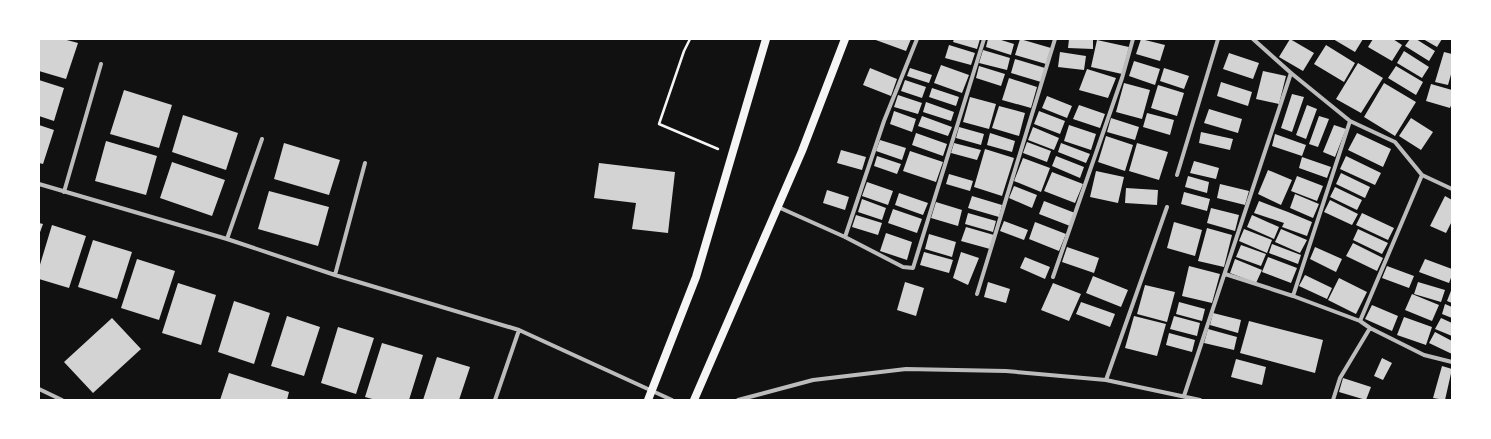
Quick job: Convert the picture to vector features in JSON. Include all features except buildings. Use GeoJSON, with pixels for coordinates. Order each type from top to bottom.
{"type":"FeatureCollection","features":[{"type":"Feature","properties":{"kind":"main road"},"geometry":{"type":"LineString","coordinates":[[648,400],[696,277],[766,39]]}},
{"type":"Feature","properties":{"kind":"main road"},"geometry":{"type":"LineString","coordinates":[[694,400],[802,151],[845,39]]}},
{"type":"Feature","properties":{"kind":"street"},"geometry":{"type":"LineString","coordinates":[[844,237],[884,121],[917,39]]}},
{"type":"Feature","properties":{"kind":"street"},"geometry":{"type":"LineString","coordinates":[[778,207],[844,237],[903,267],[913,268],[984,39]]}},
{"type":"Feature","properties":{"kind":"street"},"geometry":{"type":"LineString","coordinates":[[977,294],[1055,39]]}},
{"type":"Feature","properties":{"kind":"street"},"geometry":{"type":"LineString","coordinates":[[1053,277],[1122,78],[1133,39]]}},
{"type":"Feature","properties":{"kind":"street"},"geometry":{"type":"LineString","coordinates":[[1177,175],[1218,39]]}},
{"type":"Feature","properties":{"kind":"street"},"geometry":{"type":"LineString","coordinates":[[1253,39],[1291,73],[1350,121],[1395,142],[1422,175],[1452,189]]}},
{"type":"Feature","properties":{"kind":"street"},"geometry":{"type":"LineString","coordinates":[[64,192],[101,64]]}},
{"type":"Feature","properties":{"kind":"street"},"geometry":{"type":"LineString","coordinates":[[1184,396],[1291,73]]}},
{"type":"Feature","properties":{"kind":"street"},"geometry":{"type":"LineString","coordinates":[[1293,296],[1350,121]]}},
{"type":"Feature","properties":{"kind":"street"},"geometry":{"type":"LineString","coordinates":[[227,239],[262,139]]}},
{"type":"Feature","properties":{"kind":"street"},"geometry":{"type":"LineString","coordinates":[[335,275],[365,163]]}},
{"type":"Feature","properties":{"kind":"street"},"geometry":{"type":"LineString","coordinates":[[1360,321],[1422,175]]}},
{"type":"Feature","properties":{"kind":"street"},"geometry":{"type":"LineString","coordinates":[[39,184],[227,239],[335,275],[519,330],[672,400]]}},
{"type":"Feature","properties":{"kind":"street"},"geometry":{"type":"LineString","coordinates":[[1106,380],[1167,207]]}},
{"type":"Feature","properties":{"kind":"street"},"geometry":{"type":"LineString","coordinates":[[1225,274],[1293,296],[1360,321],[1370,328],[1424,355],[1452,362]]}},
{"type":"Feature","properties":{"kind":"street"},"geometry":{"type":"LineString","coordinates":[[1333,400],[1340,378],[1370,328]]}},
{"type":"Feature","properties":{"kind":"street"},"geometry":{"type":"LineString","coordinates":[[496,400],[519,330]]}},
{"type":"Feature","properties":{"kind":"street"},"geometry":{"type":"LineString","coordinates":[[738,400],[813,380],[906,369],[1006,371],[1106,380],[1200,400]]}},
{"type":"Feature","properties":{"kind":"street"},"geometry":{"type":"LineString","coordinates":[[39,389],[62,400]]}},
{"type":"Feature","properties":{"kind":"path"},"geometry":{"type":"LineString","coordinates":[[690,39],[684,51],[659,124],[731,155]]}}]}
